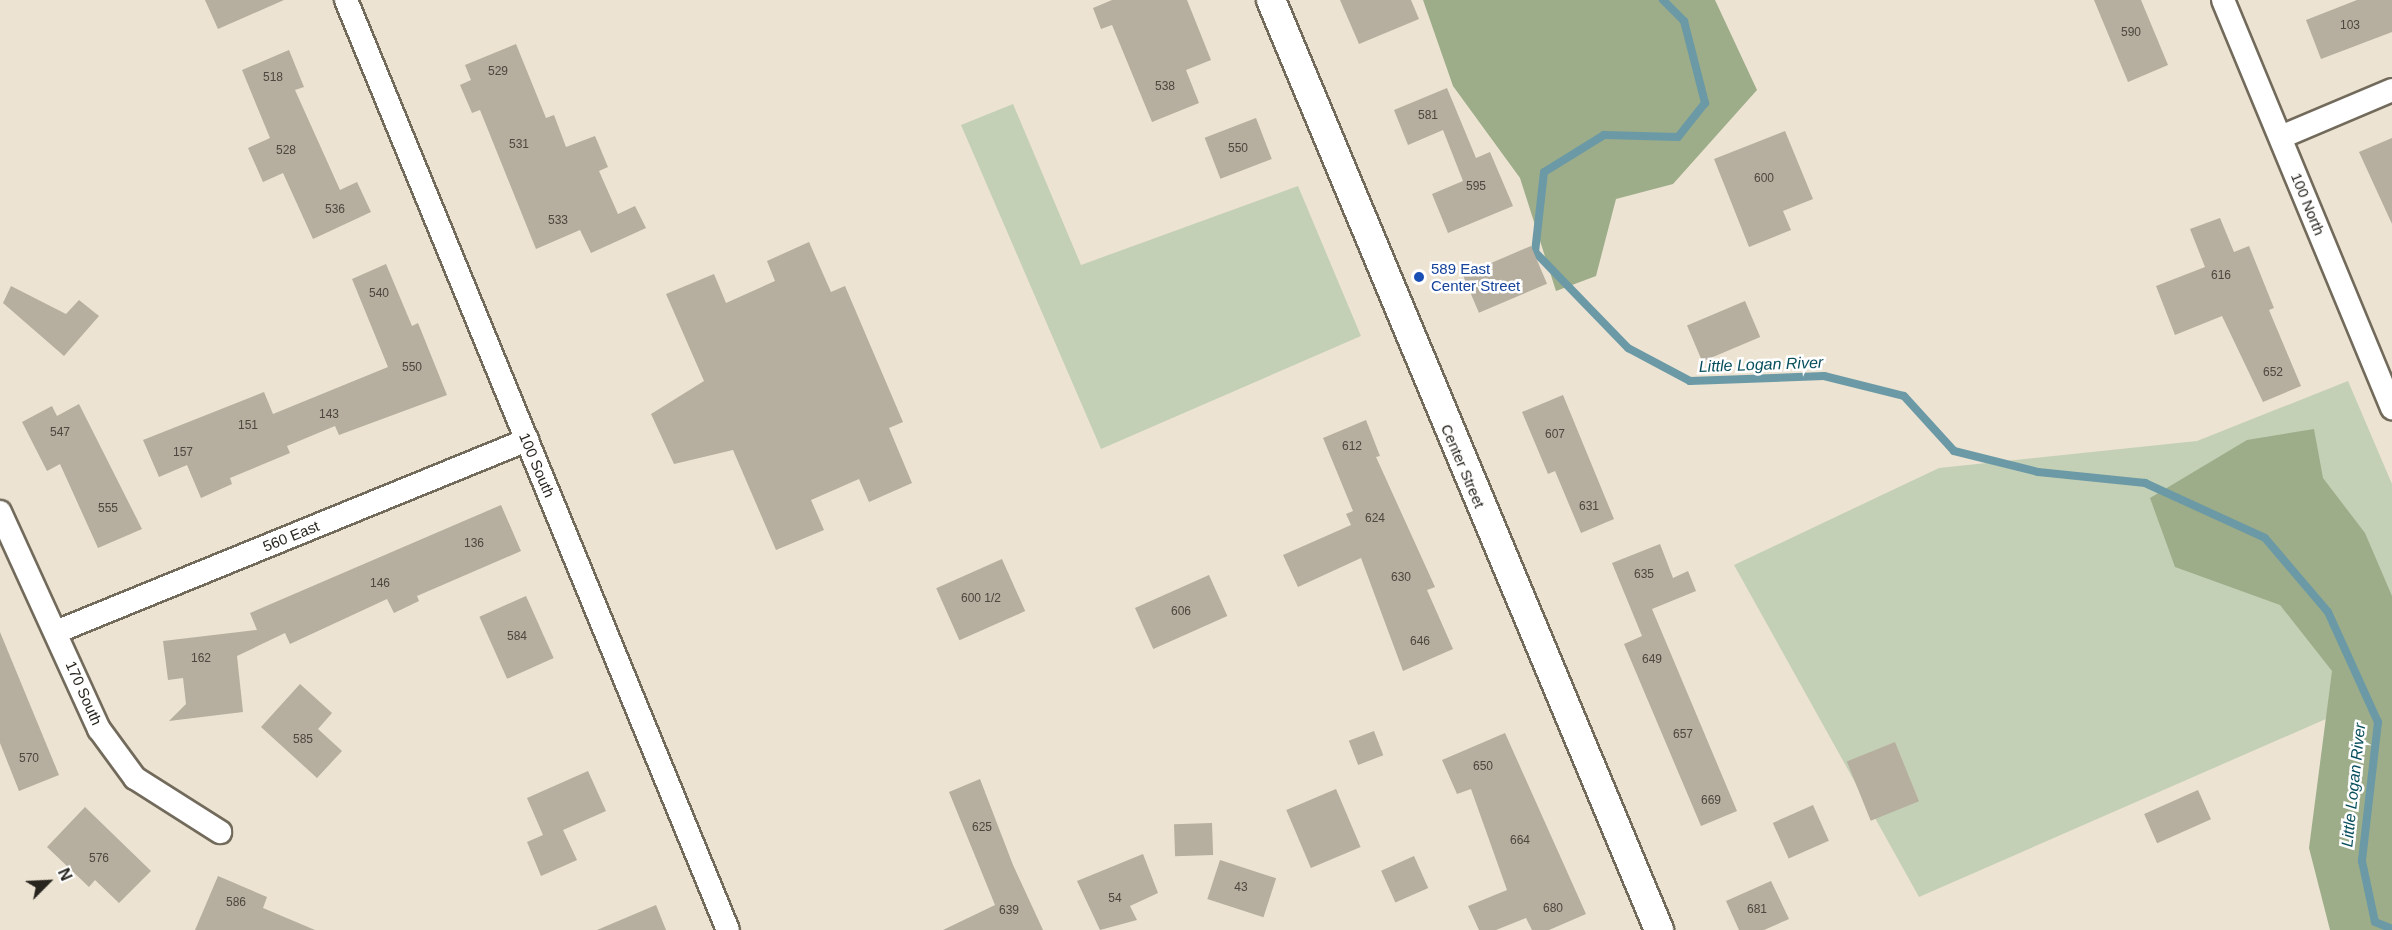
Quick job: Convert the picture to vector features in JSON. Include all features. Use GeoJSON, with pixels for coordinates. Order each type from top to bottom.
{"type":"FeatureCollection","features":[{"type":"Feature","properties":{"kind":"street","name":"100 South"},"geometry":{"type":"LineString","coordinates":[[346,0],[728,930]]}},
{"type":"Feature","properties":{"kind":"street","name":"Center Street"},"geometry":{"type":"LineString","coordinates":[[1271,0],[1659,930]]}},
{"type":"Feature","properties":{"kind":"street","name":"100 North"},"geometry":{"type":"LineString","coordinates":[[2223,0],[2392,408]]}},
{"type":"Feature","properties":{"kind":"street"},"geometry":{"type":"LineString","coordinates":[[2281,137],[2392,90]]}},
{"type":"Feature","properties":{"kind":"street","name":"560 East"},"geometry":{"type":"LineString","coordinates":[[56,632],[527,440]]}},
{"type":"Feature","properties":{"kind":"street","name":"170 South"},"geometry":{"type":"LineString","coordinates":[[0,512],[99,729],[135,778],[220,832]]}},
{"type":"Feature","properties":{"kind":"green space"},"geometry":{"type":"Polygon","coordinates":[[[1423,0],[1715,0],[1757,90],[1673,184],[1616,199],[1596,276],[1556,291],[1520,178],[1453,86],[1423,0]]]}},
{"type":"Feature","properties":{"kind":"green space"},"geometry":{"type":"Polygon","coordinates":[[[1013,104],[1081,265],[1298,186],[1361,336],[1101,449],[961,125],[1013,104]]]}},
{"type":"Feature","properties":{"kind":"green space"},"geometry":{"type":"Polygon","coordinates":[[[2348,381],[2392,484],[2392,690],[1919,897],[1734,565],[1939,468],[2197,441],[2348,381]]]}},
{"type":"Feature","properties":{"kind":"green space"},"geometry":{"type":"Polygon","coordinates":[[[2314,429],[2323,478],[2365,533],[2392,596],[2392,930],[2330,930],[2309,848],[2332,671],[2280,605],[2175,567],[2150,498],[2247,440],[2314,429]]]}},
{"type":"Feature","properties":{"kind":"building"},"geometry":{"type":"Polygon","coordinates":[[[205,0],[284,0],[218,29],[205,0]]]}},
{"type":"Feature","properties":{"kind":"building"},"geometry":{"type":"Polygon","coordinates":[[[1112,0],[1187,0],[1211,60],[1186,70],[1199,103],[1152,122],[1112,25],[1101,29],[1093,8],[1112,0]]]}},
{"type":"Feature","properties":{"kind":"building"},"geometry":{"type":"Polygon","coordinates":[[[1340,0],[1411,0],[1419,19],[1359,44],[1340,0]]]}},
{"type":"Feature","properties":{"kind":"building"},"geometry":{"type":"Polygon","coordinates":[[[2094,0],[2141,0],[2168,65],[2128,82],[2094,0]]]}},
{"type":"Feature","properties":{"kind":"building"},"geometry":{"type":"Polygon","coordinates":[[[2357,0],[2392,0],[2392,32],[2321,59],[2306,20],[2357,0]]]}},
{"type":"Feature","properties":{"kind":"building"},"geometry":{"type":"Polygon","coordinates":[[[516,44],[546,118],[554,115],[566,147],[595,136],[608,167],[599,171],[618,214],[635,206],[646,228],[591,253],[580,230],[536,249],[480,110],[472,113],[460,85],[471,80],[465,65],[516,44]]]}},
{"type":"Feature","properties":{"kind":"building"},"geometry":{"type":"Polygon","coordinates":[[[289,50],[304,87],[295,90],[340,190],[357,182],[371,212],[313,239],[283,173],[263,182],[248,148],[270,138],[242,70],[289,50]]]}},
{"type":"Feature","properties":{"kind":"building"},"geometry":{"type":"Polygon","coordinates":[[[1447,88],[1476,158],[1490,152],[1513,206],[1448,233],[1432,194],[1463,181],[1443,130],[1408,145],[1394,110],[1447,88]]]}},
{"type":"Feature","properties":{"kind":"building"},"geometry":{"type":"Polygon","coordinates":[[[1256,118],[1272,159],[1220,179],[1205,138],[1256,118]]]}},
{"type":"Feature","properties":{"kind":"building"},"geometry":{"type":"Polygon","coordinates":[[[1785,131],[1813,199],[1783,211],[1791,230],[1749,247],[1714,159],[1785,131]]]}},
{"type":"Feature","properties":{"kind":"building"},"geometry":{"type":"Polygon","coordinates":[[[2392,138],[2392,224],[2359,152],[2392,138]]]}},
{"type":"Feature","properties":{"kind":"building"},"geometry":{"type":"Polygon","coordinates":[[[2220,218],[2234,252],[2249,246],[2274,308],[2269,310],[2301,386],[2263,402],[2222,316],[2175,335],[2156,286],[2205,267],[2190,229],[2220,218]]]}},
{"type":"Feature","properties":{"kind":"building"},"geometry":{"type":"Polygon","coordinates":[[[809,242],[831,292],[845,286],[903,422],[889,428],[912,483],[869,502],[859,479],[811,500],[824,530],[776,550],[733,450],[674,464],[651,414],[704,381],[666,294],[714,274],[726,303],[775,281],[767,261],[809,242]]]}},
{"type":"Feature","properties":{"kind":"building"},"geometry":{"type":"Polygon","coordinates":[[[1531,246],[1547,284],[1479,313],[1463,275],[1531,246]]]}},
{"type":"Feature","properties":{"kind":"building"},"geometry":{"type":"Polygon","coordinates":[[[386,264],[412,326],[418,323],[447,395],[339,435],[335,426],[287,446],[290,453],[230,478],[232,484],[201,498],[187,465],[159,477],[143,440],[264,392],[273,414],[388,367],[352,279],[386,264]]]}},
{"type":"Feature","properties":{"kind":"building"},"geometry":{"type":"Polygon","coordinates":[[[11,286],[66,314],[79,300],[99,316],[64,356],[3,303],[11,286]]]}},
{"type":"Feature","properties":{"kind":"building"},"geometry":{"type":"Polygon","coordinates":[[[1745,301],[1760,337],[1702,362],[1687,326],[1745,301]]]}},
{"type":"Feature","properties":{"kind":"building"},"geometry":{"type":"Polygon","coordinates":[[[1563,395],[1614,519],[1581,533],[1555,471],[1548,474],[1522,412],[1563,395]]]}},
{"type":"Feature","properties":{"kind":"building"},"geometry":{"type":"Polygon","coordinates":[[[79,404],[142,529],[98,548],[60,464],[47,471],[22,422],[52,406],[57,416],[79,404]]]}},
{"type":"Feature","properties":{"kind":"building"},"geometry":{"type":"Polygon","coordinates":[[[1366,420],[1380,456],[1376,457],[1435,587],[1427,590],[1453,649],[1403,671],[1361,558],[1298,587],[1283,555],[1351,525],[1346,514],[1353,511],[1323,438],[1366,420]]]}},
{"type":"Feature","properties":{"kind":"building"},"geometry":{"type":"Polygon","coordinates":[[[501,505],[521,551],[417,596],[419,601],[394,613],[387,599],[290,644],[285,633],[237,656],[243,712],[169,721],[186,704],[183,678],[168,680],[163,641],[257,630],[250,613],[501,505]]]}},
{"type":"Feature","properties":{"kind":"building"},"geometry":{"type":"Polygon","coordinates":[[[1660,544],[1673,578],[1688,571],[1696,591],[1652,609],[1737,811],[1701,826],[1624,644],[1642,636],[1612,563],[1660,544]]]}},
{"type":"Feature","properties":{"kind":"building"},"geometry":{"type":"Polygon","coordinates":[[[1002,559],[1025,611],[959,640],[936,588],[1002,559]]]}},
{"type":"Feature","properties":{"kind":"building"},"geometry":{"type":"Polygon","coordinates":[[[1209,575],[1227,616],[1153,649],[1135,608],[1209,575]]]}},
{"type":"Feature","properties":{"kind":"building"},"geometry":{"type":"Polygon","coordinates":[[[526,596],[554,658],[507,679],[479,617],[526,596]]]}},
{"type":"Feature","properties":{"kind":"building"},"geometry":{"type":"Polygon","coordinates":[[[0,632],[59,775],[19,791],[0,743],[0,632]]]}},
{"type":"Feature","properties":{"kind":"building"},"geometry":{"type":"Polygon","coordinates":[[[300,684],[332,713],[318,729],[342,751],[317,778],[261,727],[300,684]]]}},
{"type":"Feature","properties":{"kind":"building"},"geometry":{"type":"Polygon","coordinates":[[[1374,731],[1383,755],[1358,765],[1349,741],[1374,731]]]}},
{"type":"Feature","properties":{"kind":"building"},"geometry":{"type":"Polygon","coordinates":[[[1505,733],[1586,914],[1549,930],[1532,930],[1526,918],[1496,930],[1479,930],[1468,906],[1507,890],[1471,789],[1457,794],[1442,760],[1505,733]]]}},
{"type":"Feature","properties":{"kind":"building"},"geometry":{"type":"Polygon","coordinates":[[[1895,742],[1919,801],[1871,821],[1847,761],[1895,742]]]}},
{"type":"Feature","properties":{"kind":"building"},"geometry":{"type":"Polygon","coordinates":[[[588,771],[606,811],[563,830],[577,860],[541,876],[527,842],[543,835],[527,798],[588,771]]]}},
{"type":"Feature","properties":{"kind":"building"},"geometry":{"type":"Polygon","coordinates":[[[980,779],[1013,865],[1043,930],[943,930],[995,905],[949,792],[980,779]]]}},
{"type":"Feature","properties":{"kind":"building"},"geometry":{"type":"Polygon","coordinates":[[[1336,789],[1361,847],[1311,868],[1286,810],[1336,789]]]}},
{"type":"Feature","properties":{"kind":"building"},"geometry":{"type":"Polygon","coordinates":[[[2198,790],[2211,819],[2157,843],[2144,814],[2198,790]]]}},
{"type":"Feature","properties":{"kind":"building"},"geometry":{"type":"Polygon","coordinates":[[[1813,805],[1829,841],[1789,859],[1773,823],[1813,805]]]}},
{"type":"Feature","properties":{"kind":"building"},"geometry":{"type":"Polygon","coordinates":[[[85,807],[151,871],[119,903],[95,880],[89,887],[47,847],[85,807]]]}},
{"type":"Feature","properties":{"kind":"building"},"geometry":{"type":"Polygon","coordinates":[[[1212,823],[1213,855],[1175,856],[1174,824],[1212,823]]]}},
{"type":"Feature","properties":{"kind":"building"},"geometry":{"type":"Polygon","coordinates":[[[1143,854],[1158,893],[1130,906],[1137,920],[1100,930],[1077,881],[1143,854]]]}},
{"type":"Feature","properties":{"kind":"building"},"geometry":{"type":"Polygon","coordinates":[[[1414,856],[1428,888],[1395,903],[1381,871],[1414,856]]]}},
{"type":"Feature","properties":{"kind":"building"},"geometry":{"type":"Polygon","coordinates":[[[1220,860],[1276,878],[1263,917],[1207,899],[1220,860]]]}},
{"type":"Feature","properties":{"kind":"building"},"geometry":{"type":"Polygon","coordinates":[[[218,876],[267,897],[263,908],[315,930],[195,930],[218,876]]]}},
{"type":"Feature","properties":{"kind":"building"},"geometry":{"type":"Polygon","coordinates":[[[1771,881],[1789,919],[1764,930],[1739,930],[1726,901],[1771,881]]]}},
{"type":"Feature","properties":{"kind":"building"},"geometry":{"type":"Polygon","coordinates":[[[656,905],[666,930],[597,930],[656,905]]]}},
{"type":"Feature","properties":{"kind":"waterway","name":"Little Logan River"},"geometry":{"type":"LineString","coordinates":[[1663,0],[1684,21],[1705,103],[1678,137],[1604,135],[1544,172],[1535,252],[1628,348],[1690,381],[1824,376],[1904,396],[1954,451],[2038,472],[2145,483],[2265,538],[2328,612],[2378,722],[2362,861],[2375,922],[2392,929]]}},
{"type":"Feature","properties":{"kind":"place","name":"589 East Center Street"},"geometry":{"type":"Point","coordinates":[1419,277]}}]}
